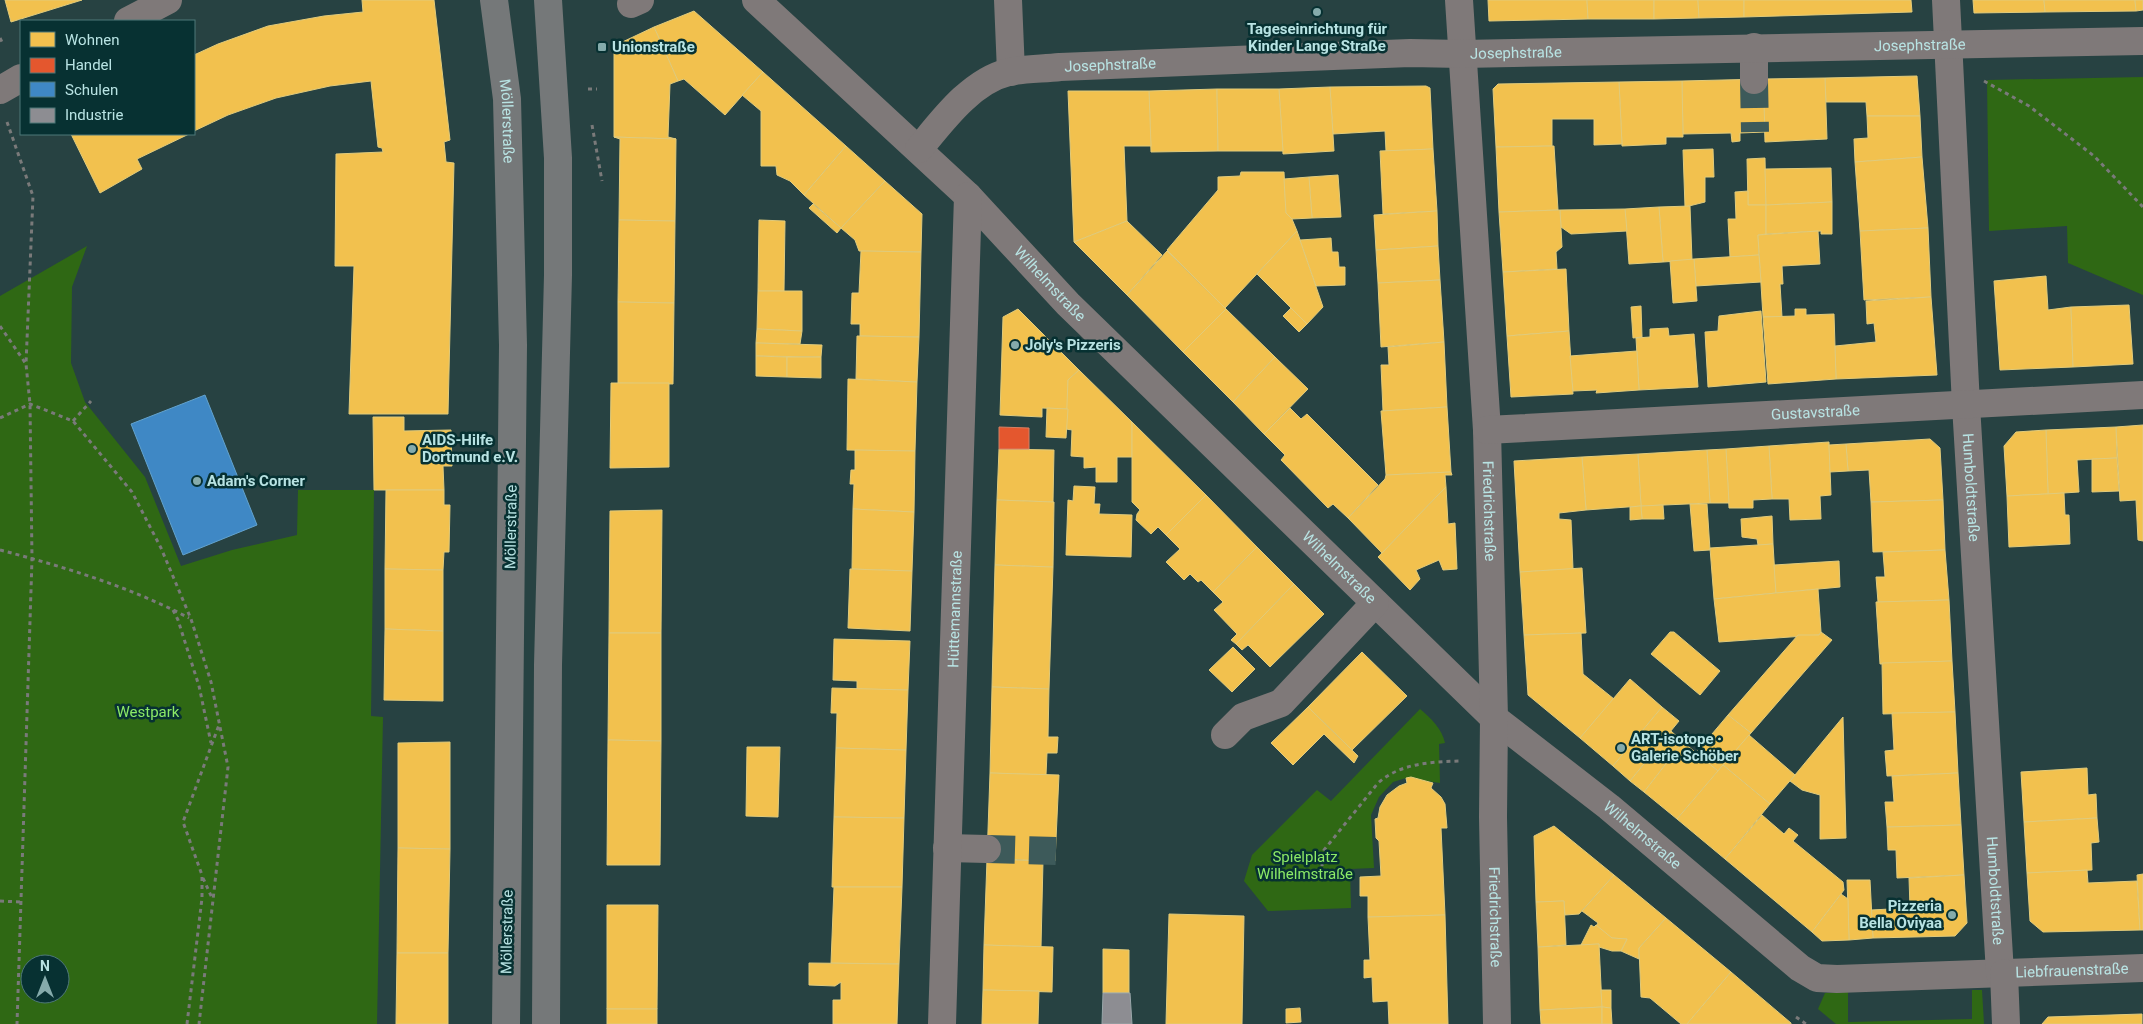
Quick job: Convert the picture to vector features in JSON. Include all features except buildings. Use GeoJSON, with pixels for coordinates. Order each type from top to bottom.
{"type":"FeatureCollection","features":[{"type":"Feature","properties":{"kind":"main road","name":"Möllerstraße"},"geometry":{"type":"LineString","coordinates":[[494,0],[506,99],[513,345],[506,1024]]}},
{"type":"Feature","properties":{"kind":"main road"},"geometry":{"type":"LineString","coordinates":[[546,1024],[548,665],[558,275],[558,158],[548,0]]}},
{"type":"Feature","properties":{"kind":"street"},"geometry":{"type":"LineString","coordinates":[[130,20],[168,0]]}},
{"type":"Feature","properties":{"kind":"street","name":"Wilhelmstraße"},"geometry":{"type":"LineString","coordinates":[[756,0],[968,196],[1068,304],[1494,718],[1609,807],[1800,968],[1817,978],[2002,973]]}},
{"type":"Feature","properties":{"kind":"street"},"geometry":{"type":"LineString","coordinates":[[1008,0],[1011,72]]}},
{"type":"Feature","properties":{"kind":"street","name":"Friedrichstraße"},"geometry":{"type":"LineString","coordinates":[[1459,0],[1487,430],[1494,718],[1497,1024]]}},
{"type":"Feature","properties":{"kind":"street","name":"Humboldtstraße"},"geometry":{"type":"LineString","coordinates":[[1946,0],[1966,405],[2006,1024]]}},
{"type":"Feature","properties":{"kind":"street","name":"Josephstraße"},"geometry":{"type":"LineString","coordinates":[[919,149],[964,100],[993,79],[1011,72],[1060,67],[1410,53],[1462,54],[1754,48],[1949,56],[2143,41]]}},
{"type":"Feature","properties":{"kind":"street"},"geometry":{"type":"LineString","coordinates":[[1754,48],[1754,80]]}},
{"type":"Feature","properties":{"kind":"street"},"geometry":{"type":"LineString","coordinates":[[0,90],[20,79]]}},
{"type":"Feature","properties":{"kind":"street","name":"Hüttemannstraße"},"geometry":{"type":"LineString","coordinates":[[942,1024],[968,196]]}},
{"type":"Feature","properties":{"kind":"street","name":"Gustavstraße"},"geometry":{"type":"LineString","coordinates":[[1487,430],[2143,395]]}},
{"type":"Feature","properties":{"kind":"street"},"geometry":{"type":"LineString","coordinates":[[1225,735],[1243,717],[1281,703],[1376,603]]}},
{"type":"Feature","properties":{"kind":"street"},"geometry":{"type":"LineString","coordinates":[[947,848],[987,849]]}},
{"type":"Feature","properties":{"kind":"street","name":"Liebfrauenstraße"},"geometry":{"type":"LineString","coordinates":[[2002,973],[2143,968]]}},
{"type":"Feature","properties":{"kind":"path"},"geometry":{"type":"LineString","coordinates":[[0,38],[1,43]]}},
{"type":"Feature","properties":{"kind":"path"},"geometry":{"type":"LineString","coordinates":[[1949,56],[1962,69],[2029,106],[2094,156],[2143,207]]}},
{"type":"Feature","properties":{"kind":"path"},"geometry":{"type":"LineString","coordinates":[[585,89],[597,89]]}},
{"type":"Feature","properties":{"kind":"path"},"geometry":{"type":"LineString","coordinates":[[6,119],[33,196],[26,364],[30,404],[32,558],[17,1024]]}},
{"type":"Feature","properties":{"kind":"path"},"geometry":{"type":"LineString","coordinates":[[0,326],[26,364]]}},
{"type":"Feature","properties":{"kind":"path"},"geometry":{"type":"LineString","coordinates":[[73,421],[91,401]]}},
{"type":"Feature","properties":{"kind":"path"},"geometry":{"type":"LineString","coordinates":[[0,418],[30,404],[73,421],[132,492],[161,548],[191,619],[211,682],[228,767],[199,1024]]}},
{"type":"Feature","properties":{"kind":"path"},"geometry":{"type":"LineString","coordinates":[[0,550],[49,562],[96,579],[191,619]]}},
{"type":"Feature","properties":{"kind":"path"},"geometry":{"type":"LineString","coordinates":[[173,610],[199,686],[211,745]]}},
{"type":"Feature","properties":{"kind":"path"},"geometry":{"type":"LineString","coordinates":[[212,898],[183,822],[220,725]]}},
{"type":"Feature","properties":{"kind":"path"},"geometry":{"type":"LineString","coordinates":[[1340,876],[1327,875],[1323,872],[1321,858],[1324,850],[1386,777],[1406,767],[1419,764],[1494,760]]}},
{"type":"Feature","properties":{"kind":"path"},"geometry":{"type":"LineString","coordinates":[[187,1024],[202,898],[202,875]]}},
{"type":"Feature","properties":{"kind":"path"},"geometry":{"type":"LineString","coordinates":[[0,901],[21,902]]}},
{"type":"Feature","properties":{"kind":"path"},"geometry":{"type":"LineString","coordinates":[[1796,1017],[1806,1024]]}},
{"type":"Feature","properties":{"kind":"green space"},"geometry":{"type":"Polygon","coordinates":[[[2143,77],[2143,295],[2068,263],[2067,226],[1989,231],[1987,80],[2143,77]]]}},
{"type":"Feature","properties":{"kind":"green space","name":"Westpark"},"geometry":{"type":"Polygon","coordinates":[[[87,246],[72,287],[71,363],[85,402],[145,477],[181,566],[232,550],[297,535],[298,490],[374,490],[371,716],[383,717],[377,1024],[0,1024],[0,296],[87,246]]]}},
{"type":"Feature","properties":{"kind":"green space","name":"Spielplatz Wilhelmstraße"},"geometry":{"type":"Polygon","coordinates":[[[1420,709],[1435,724],[1445,743],[1439,744],[1440,783],[1406,778],[1393,782],[1379,797],[1371,815],[1374,868],[1350,869],[1351,908],[1268,911],[1244,881],[1252,855],[1317,790],[1331,801],[1420,709]]]}},
{"type":"Feature","properties":{"kind":"green space"},"geometry":{"type":"Polygon","coordinates":[[[1972,990],[1982,990],[1984,1024],[1836,1024],[1818,1009],[1825,993],[1848,992],[1848,1022],[1972,1019],[1972,990]]]}},
{"type":"Feature","properties":{"kind":"tunnel"},"geometry":{"type":"LineString","coordinates":[[1754,80],[1755,132]]}},
{"type":"Feature","properties":{"kind":"tunnel"},"geometry":{"type":"LineString","coordinates":[[987,849],[1056,851]]}},
{"type":"Feature","properties":{"kind":"place","name":"Tageseinrichtung für Kinder Lange Straße"},"geometry":{"type":"Point","coordinates":[1317,12]}},
{"type":"Feature","properties":{"kind":"place","name":"Unionstraße"},"geometry":{"type":"Point","coordinates":[602,47]}},
{"type":"Feature","properties":{"kind":"place","name":"Joly's Pizzeris"},"geometry":{"type":"Point","coordinates":[1015,345]}},
{"type":"Feature","properties":{"kind":"place","name":"AIDS-Hilfe Dortmund e.V."},"geometry":{"type":"Point","coordinates":[412,449]}},
{"type":"Feature","properties":{"kind":"place","name":"Adam's Corner"},"geometry":{"type":"Point","coordinates":[197,481]}},
{"type":"Feature","properties":{"kind":"place","name":"ART-isotope · Galerie Schöber"},"geometry":{"type":"Point","coordinates":[1621,748]}},
{"type":"Feature","properties":{"kind":"place","name":"Pizzeria Bella Oviyaa"},"geometry":{"type":"Point","coordinates":[1952,915]}}]}
